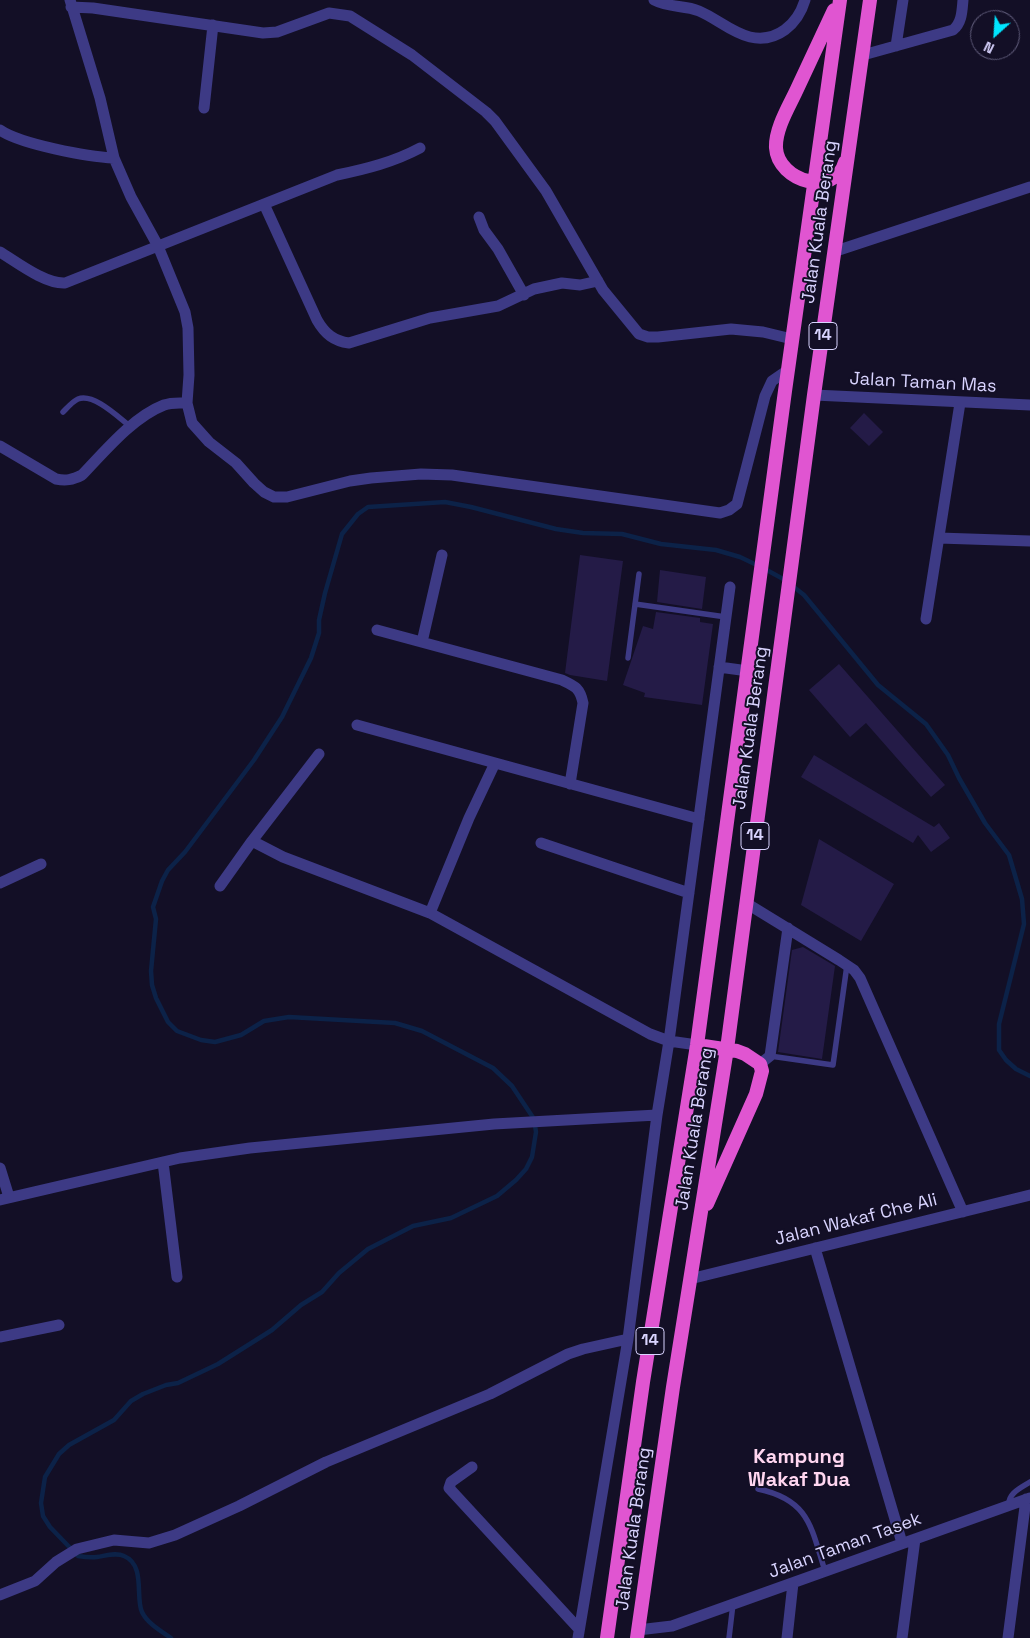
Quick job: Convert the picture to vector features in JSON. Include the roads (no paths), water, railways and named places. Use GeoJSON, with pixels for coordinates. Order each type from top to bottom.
{"type":"FeatureCollection","features":[{"type":"Feature","properties":{"kind":"highway","name":"Jalan Kuala Berang"},"geometry":{"type":"LineString","coordinates":[[607,1638],[642,1392],[697,1045],[792,339],[840,0]]}},
{"type":"Feature","properties":{"kind":"highway"},"geometry":{"type":"LineString","coordinates":[[840,0],[786,112],[778,132],[776,148],[780,161],[788,172],[801,179],[826,182],[836,177],[843,168],[851,142]]}},
{"type":"Feature","properties":{"kind":"highway","name":"Jalan Kuala Berang"},"geometry":{"type":"LineString","coordinates":[[638,1634],[673,1386],[727,1049],[814,395],[836,251],[870,0]]}},
{"type":"Feature","properties":{"kind":"highway"},"geometry":{"type":"LineString","coordinates":[[697,1045],[727,1049],[765,1060],[760,1083],[699,1223]]}},
{"type":"Feature","properties":{"kind":"street"},"geometry":{"type":"LineString","coordinates":[[654,0],[670,6],[693,9],[750,37],[768,37],[784,32],[796,21],[805,0]]}},
{"type":"Feature","properties":{"kind":"street"},"geometry":{"type":"LineString","coordinates":[[896,46],[903,0]]}},
{"type":"Feature","properties":{"kind":"street"},"geometry":{"type":"LineString","coordinates":[[863,55],[953,30],[960,21],[963,0]]}},
{"type":"Feature","properties":{"kind":"street"},"geometry":{"type":"LineString","coordinates":[[788,370],[772,381],[765,396],[737,504],[729,510],[720,513],[452,475],[421,474],[350,481],[287,497],[274,497],[264,492],[236,463],[209,442],[192,423],[188,403],[190,375],[188,328],[181,300],[158,246],[131,197],[114,158],[100,98],[70,3],[263,33],[276,32],[329,13],[350,16],[412,55],[495,121],[542,186],[598,280],[639,334],[648,337],[658,337],[731,329],[763,332],[792,339]]}},
{"type":"Feature","properties":{"kind":"street"},"geometry":{"type":"LineString","coordinates":[[204,108],[213,25]]}},
{"type":"Feature","properties":{"kind":"street"},"geometry":{"type":"LineString","coordinates":[[0,131],[16,139],[99,157],[114,158]]}},
{"type":"Feature","properties":{"kind":"street"},"geometry":{"type":"LineString","coordinates":[[0,252],[48,280],[66,283],[337,175],[370,168],[405,156],[420,148]]}},
{"type":"Feature","properties":{"kind":"street"},"geometry":{"type":"LineString","coordinates":[[836,251],[1030,186]]}},
{"type":"Feature","properties":{"kind":"street"},"geometry":{"type":"LineString","coordinates":[[264,204],[317,320],[323,330],[341,342],[350,343],[435,316],[498,306],[534,289],[562,283],[580,285],[598,280]]}},
{"type":"Feature","properties":{"kind":"street"},"geometry":{"type":"LineString","coordinates":[[479,217],[484,230],[498,249],[524,295]]}},
{"type":"Feature","properties":{"kind":"street","name":"Jalan Taman Mas"},"geometry":{"type":"LineString","coordinates":[[814,395],[1030,405]]}},
{"type":"Feature","properties":{"kind":"street"},"geometry":{"type":"LineString","coordinates":[[0,446],[56,479],[66,480],[82,475],[131,427],[164,405],[188,403]]}},
{"type":"Feature","properties":{"kind":"street"},"geometry":{"type":"LineString","coordinates":[[926,619],[960,403]]}},
{"type":"Feature","properties":{"kind":"street"},"geometry":{"type":"LineString","coordinates":[[939,538],[1030,541]]}},
{"type":"Feature","properties":{"kind":"street"},"geometry":{"type":"LineString","coordinates":[[422,642],[442,555]]}},
{"type":"Feature","properties":{"kind":"street"},"geometry":{"type":"LineString","coordinates":[[579,1633],[628,1339],[730,587]]}},
{"type":"Feature","properties":{"kind":"street"},"geometry":{"type":"LineString","coordinates":[[377,630],[562,680],[574,686],[581,692],[584,703],[570,784]]}},
{"type":"Feature","properties":{"kind":"street"},"geometry":{"type":"LineString","coordinates":[[719,667],[748,671]]}},
{"type":"Feature","properties":{"kind":"street"},"geometry":{"type":"LineString","coordinates":[[357,726],[699,819]]}},
{"type":"Feature","properties":{"kind":"street"},"geometry":{"type":"LineString","coordinates":[[220,886],[319,754]]}},
{"type":"Feature","properties":{"kind":"street"},"geometry":{"type":"LineString","coordinates":[[430,913],[469,818],[495,763]]}},
{"type":"Feature","properties":{"kind":"street"},"geometry":{"type":"LineString","coordinates":[[252,841],[283,857],[430,913],[650,1034],[669,1041],[697,1045]]}},
{"type":"Feature","properties":{"kind":"street"},"geometry":{"type":"LineString","coordinates":[[541,843],[689,893]]}},
{"type":"Feature","properties":{"kind":"street"},"geometry":{"type":"LineString","coordinates":[[0,883],[41,864]]}},
{"type":"Feature","properties":{"kind":"street"},"geometry":{"type":"LineString","coordinates":[[746,903],[854,970],[863,984],[963,1212]]}},
{"type":"Feature","properties":{"kind":"street"},"geometry":{"type":"LineString","coordinates":[[765,1060],[788,928]]}},
{"type":"Feature","properties":{"kind":"street"},"geometry":{"type":"LineString","coordinates":[[0,1168],[4,1198],[180,1158],[250,1148],[494,1124],[657,1115]]}},
{"type":"Feature","properties":{"kind":"street"},"geometry":{"type":"LineString","coordinates":[[163,1162],[177,1277]]}},
{"type":"Feature","properties":{"kind":"street","name":"Jalan Wakaf Che Ali"},"geometry":{"type":"LineString","coordinates":[[690,1279],[1030,1195]]}},
{"type":"Feature","properties":{"kind":"street"},"geometry":{"type":"LineString","coordinates":[[815,1248],[902,1544]]}},
{"type":"Feature","properties":{"kind":"street"},"geometry":{"type":"LineString","coordinates":[[0,1337],[59,1325]]}},
{"type":"Feature","properties":{"kind":"street"},"geometry":{"type":"LineString","coordinates":[[0,1596],[35,1581],[72,1552],[114,1540],[149,1543],[175,1536],[326,1462],[490,1394],[568,1354],[628,1339]]}},
{"type":"Feature","properties":{"kind":"street"},"geometry":{"type":"LineString","coordinates":[[472,1467],[450,1482],[449,1488],[579,1633]]}},
{"type":"Feature","properties":{"kind":"street"},"geometry":{"type":"LineString","coordinates":[[1008,1638],[1028,1498]]}},
{"type":"Feature","properties":{"kind":"street","name":"Jalan Taman Tasek"},"geometry":{"type":"LineString","coordinates":[[638,1634],[671,1632],[733,1604],[1028,1498]]}},
{"type":"Feature","properties":{"kind":"street"},"geometry":{"type":"LineString","coordinates":[[902,1638],[914,1539]]}},
{"type":"Feature","properties":{"kind":"street"},"geometry":{"type":"LineString","coordinates":[[787,1638],[793,1583]]}},
{"type":"Feature","properties":{"kind":"lane"},"geometry":{"type":"LineString","coordinates":[[63,412],[77,399],[89,398],[99,403],[131,427]]}},
{"type":"Feature","properties":{"kind":"lane"},"geometry":{"type":"LineString","coordinates":[[628,658],[639,574]]}},
{"type":"Feature","properties":{"kind":"lane"},"geometry":{"type":"LineString","coordinates":[[635,604],[726,617]]}},
{"type":"Feature","properties":{"kind":"lane"},"geometry":{"type":"LineString","coordinates":[[765,1060],[833,1065],[847,965]]}},
{"type":"Feature","properties":{"kind":"lane"},"geometry":{"type":"LineString","coordinates":[[1008,1505],[1011,1495],[1030,1482]]}},
{"type":"Feature","properties":{"kind":"lane"},"geometry":{"type":"LineString","coordinates":[[758,1489],[782,1497],[803,1512],[809,1522],[825,1571]]}},
{"type":"Feature","properties":{"kind":"lane"},"geometry":{"type":"LineString","coordinates":[[729,1638],[733,1604]]}},
{"type":"Feature","properties":{"kind":"waterway"},"geometry":{"type":"LineString","coordinates":[[171,1638],[144,1616],[140,1606],[138,1574],[131,1560],[118,1554],[92,1557],[78,1556],[50,1527],[43,1516],[41,1503],[45,1477],[59,1454],[69,1445],[114,1420],[131,1401],[143,1394],[166,1385],[178,1383],[218,1364],[272,1330],[301,1305],[322,1292],[339,1273],[368,1249],[413,1226],[451,1218],[497,1196],[526,1169],[532,1157],[536,1132],[534,1119],[512,1086],[493,1068],[422,1031],[395,1023],[289,1017],[264,1021],[241,1035],[215,1042],[201,1040],[177,1031],[168,1022],[152,985],[151,971],[156,919],[153,907],[162,881],[168,870],[185,852],[254,760],[282,717],[311,658],[319,633],[319,620],[325,593],[342,534],[358,514],[368,507],[445,502],[556,529],[583,533],[622,534],[661,544],[716,550],[740,557],[763,568],[785,580],[804,595],[878,685],[926,724],[948,755],[985,823],[1009,855],[1022,899],[1024,924],[999,1024],[999,1050],[1016,1069],[1030,1076]]}},
{"type":"Feature","properties":{"kind":"district","name":"Kampung Wakaf Dua"},"geometry":{"type":"Point","coordinates":[799,1470]}}]}
